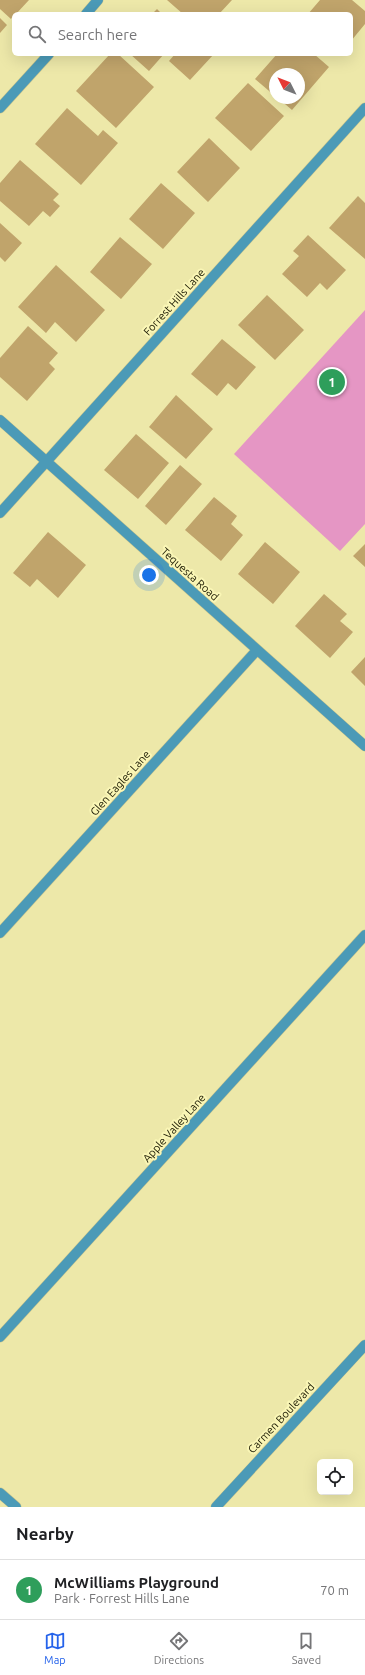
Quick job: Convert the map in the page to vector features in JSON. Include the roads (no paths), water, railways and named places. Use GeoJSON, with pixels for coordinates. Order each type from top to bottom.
{"type":"FeatureCollection","features":[{"type":"Feature","properties":{"kind":"street"},"geometry":{"type":"LineString","coordinates":[[88,12],[98,0]]}},
{"type":"Feature","properties":{"kind":"street"},"geometry":{"type":"LineString","coordinates":[[0,108],[47,56]]}},
{"type":"Feature","properties":{"kind":"street","name":"Forrest Hills Lane"},"geometry":{"type":"LineString","coordinates":[[0,513],[365,108]]}},
{"type":"Feature","properties":{"kind":"street","name":"Tequesta Road"},"geometry":{"type":"LineString","coordinates":[[0,420],[365,746]]}},
{"type":"Feature","properties":{"kind":"street","name":"Glen Eagles Lane"},"geometry":{"type":"LineString","coordinates":[[0,933],[257,650]]}},
{"type":"Feature","properties":{"kind":"street","name":"Apple Valley Lane"},"geometry":{"type":"LineString","coordinates":[[0,1337],[365,935]]}},
{"type":"Feature","properties":{"kind":"street","name":"Carmen Boulevard"},"geometry":{"type":"LineString","coordinates":[[216,1507],[365,1345]]}},
{"type":"Feature","properties":{"kind":"street"},"geometry":{"type":"LineString","coordinates":[[0,1493],[16,1507]]}},
{"type":"Feature","properties":{"kind":"place","name":"McWilliams Playground"},"geometry":{"type":"Point","coordinates":[332,382]}}]}
